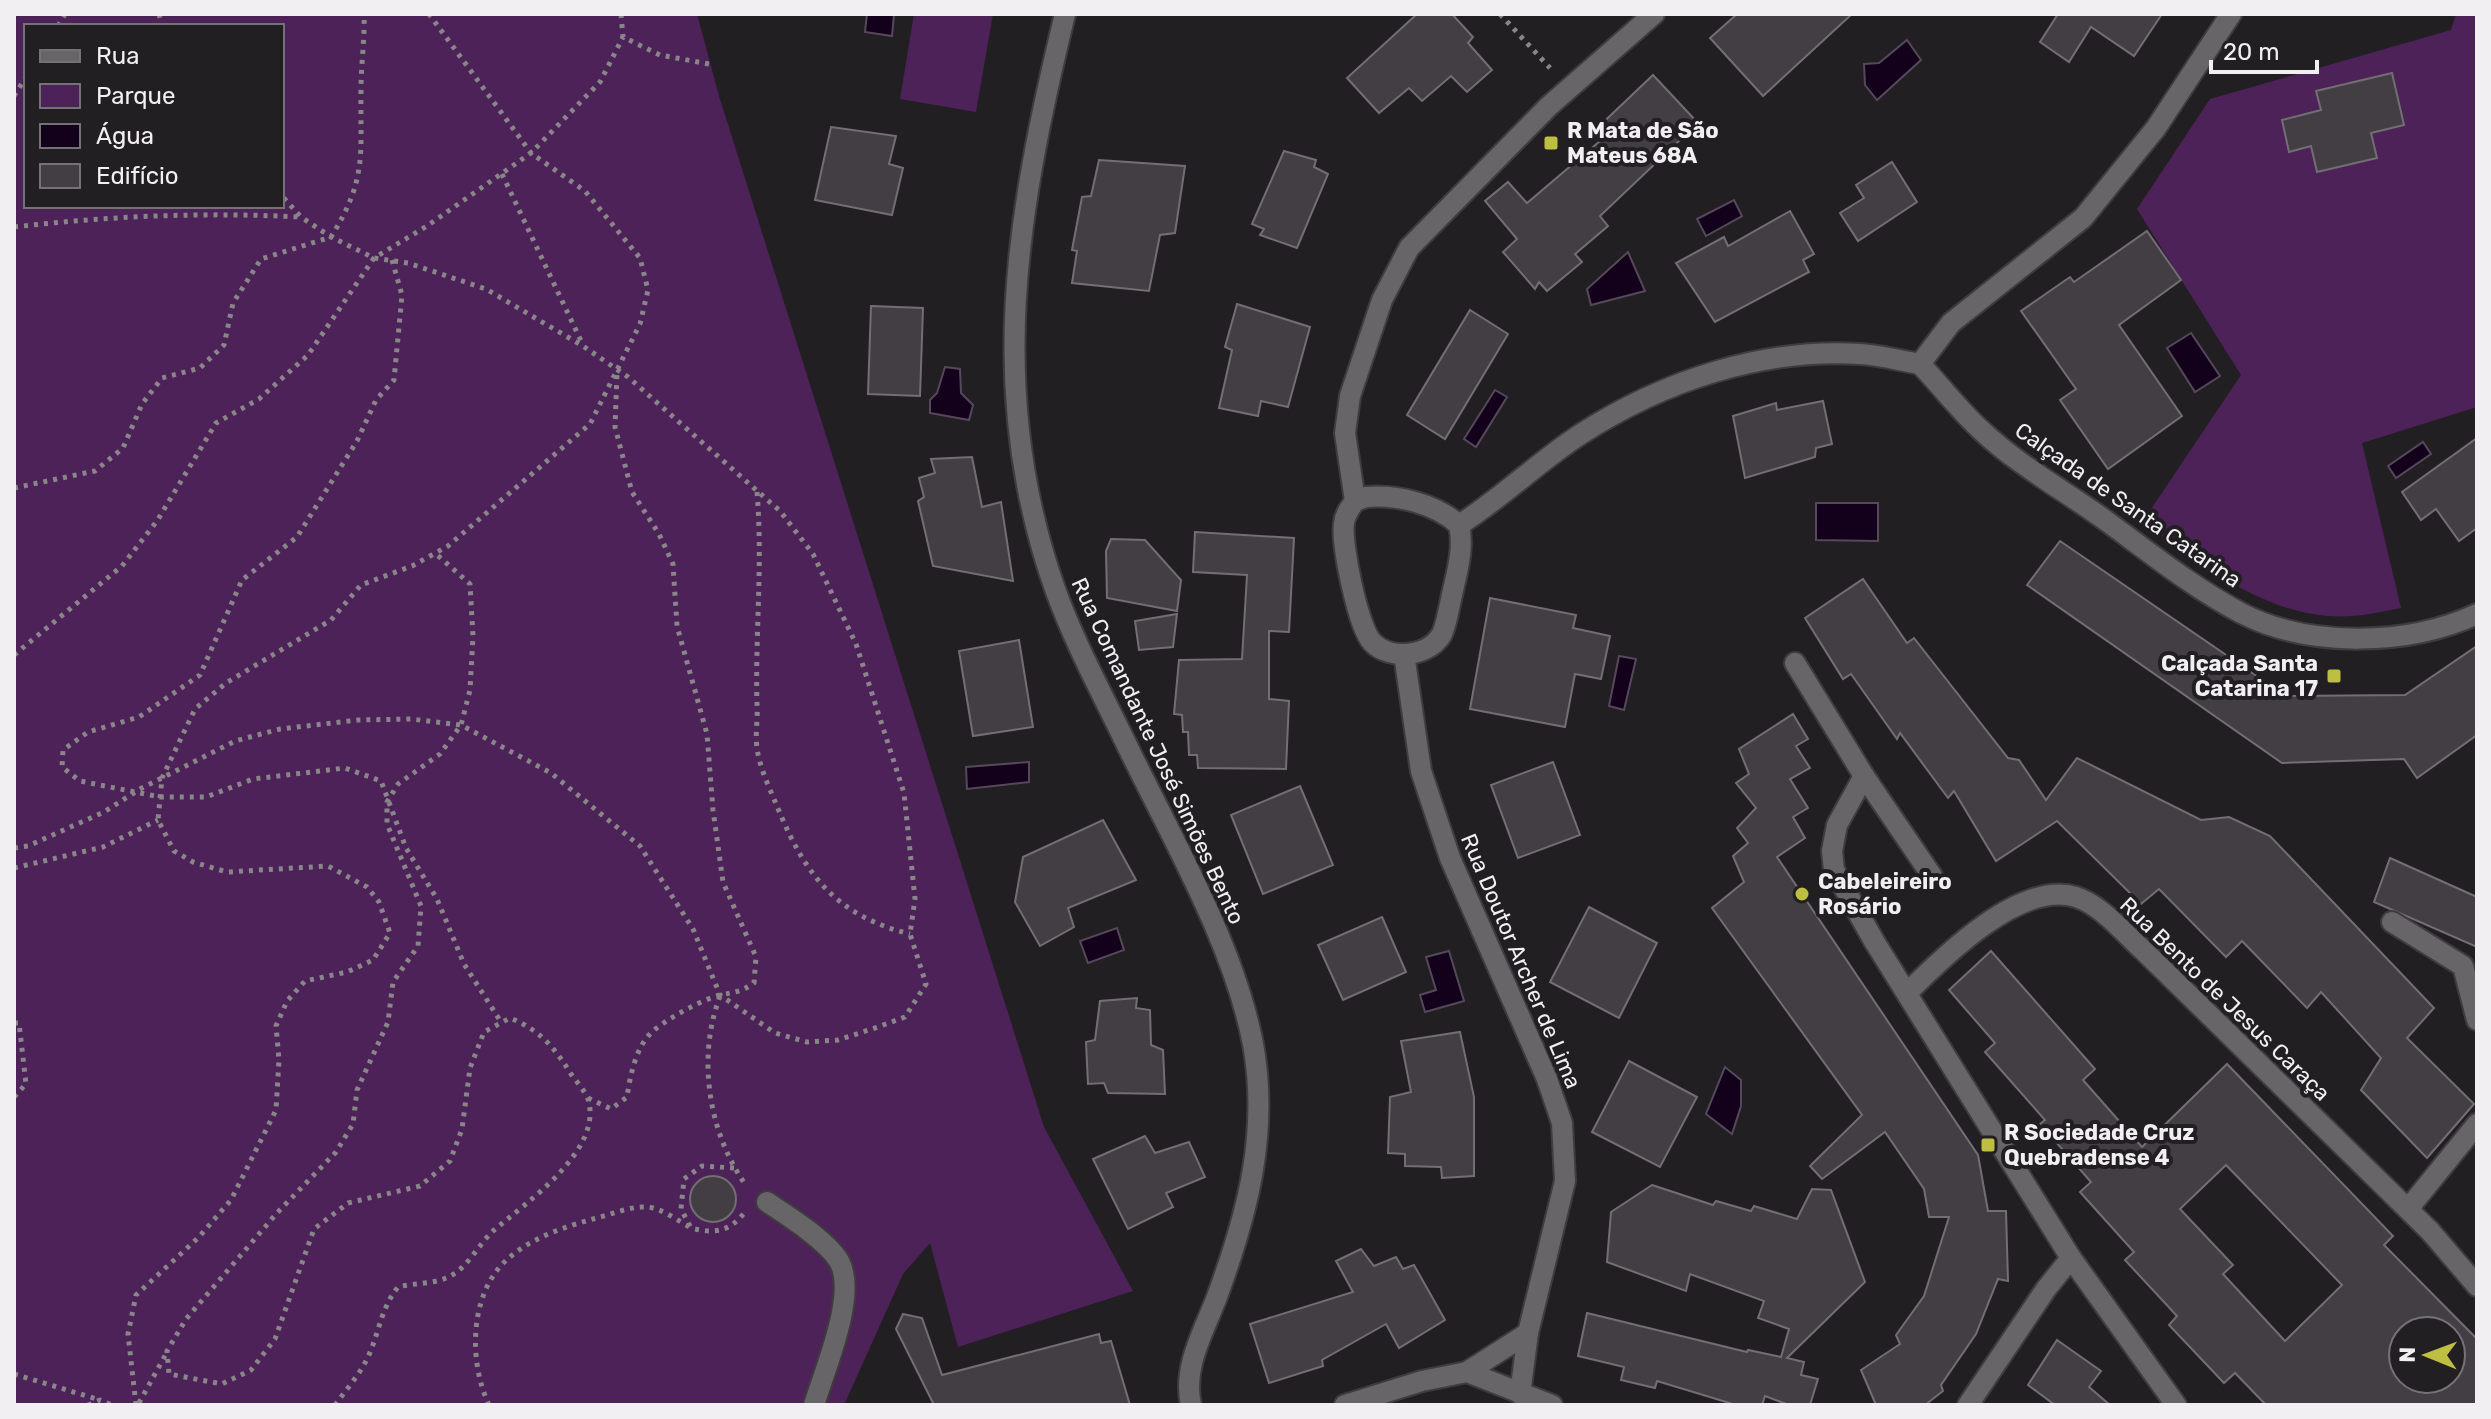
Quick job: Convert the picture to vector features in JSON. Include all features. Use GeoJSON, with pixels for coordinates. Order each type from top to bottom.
{"type":"FeatureCollection","features":[{"type":"Feature","properties":{"kind":"street","name":"Rua Comandante José Simões Bento"},"geometry":{"type":"LineString","coordinates":[[1065,14],[1037,134],[1020,242],[1013,308],[1012,371],[1019,440],[1031,504],[1055,589],[1210,917],[1253,1043],[1260,1101],[1258,1153],[1249,1196],[1189,1371],[1191,1405]]}},
{"type":"Feature","properties":{"kind":"street"},"geometry":{"type":"LineString","coordinates":[[1459,525],[1460,556],[1441,635],[1430,646],[1404,654],[1382,650],[1370,641],[1362,622],[1343,524],[1355,501],[1345,433],[1350,396],[1382,300],[1409,248],[1549,106],[1654,14]]}},
{"type":"Feature","properties":{"kind":"street"},"geometry":{"type":"LineString","coordinates":[[1459,525],[1514,488],[1581,434],[1643,400],[1716,369],[1783,357],[1860,354],[1920,364],[1951,323],[2083,218],[2156,128],[2231,14]]}},
{"type":"Feature","properties":{"kind":"street","name":"Calçada de Santa Catarina"},"geometry":{"type":"LineString","coordinates":[[1920,364],[1983,433],[2202,590],[2243,614],[2285,629],[2333,637],[2377,638],[2422,632],[2477,614]]}},
{"type":"Feature","properties":{"kind":"street"},"geometry":{"type":"LineString","coordinates":[[1355,501],[1366,497],[1393,497],[1436,510],[1459,525]]}},
{"type":"Feature","properties":{"kind":"street","name":"Rua Doutor Archer de Lima"},"geometry":{"type":"LineString","coordinates":[[1404,654],[1421,771],[1445,844],[1487,948],[1547,1079],[1562,1123],[1565,1181],[1528,1333],[1520,1394]]}},
{"type":"Feature","properties":{"kind":"street"},"geometry":{"type":"LineString","coordinates":[[1795,663],[1864,776],[1932,876]]}},
{"type":"Feature","properties":{"kind":"street"},"geometry":{"type":"LineString","coordinates":[[1864,776],[1837,825],[1832,851],[1834,870],[2071,1258],[2176,1405]]}},
{"type":"Feature","properties":{"kind":"street","name":"Rua Bento de Jesus Caraça"},"geometry":{"type":"LineString","coordinates":[[1907,993],[1941,957],[2026,900],[2048,895],[2076,897],[2095,908],[2143,950],[2408,1209],[2477,1286]]}},
{"type":"Feature","properties":{"kind":"street"},"geometry":{"type":"LineString","coordinates":[[2392,922],[2463,966],[2477,1020]]}},
{"type":"Feature","properties":{"kind":"street"},"geometry":{"type":"LineString","coordinates":[[2408,1209],[2477,1124]]}},
{"type":"Feature","properties":{"kind":"street"},"geometry":{"type":"LineString","coordinates":[[767,1202],[791,1218],[839,1261],[846,1284],[840,1323],[814,1405]]}},
{"type":"Feature","properties":{"kind":"street"},"geometry":{"type":"LineString","coordinates":[[1968,1405],[2046,1289],[2071,1258]]}},
{"type":"Feature","properties":{"kind":"street"},"geometry":{"type":"LineString","coordinates":[[1345,1405],[1422,1381],[1467,1372],[1528,1333]]}},
{"type":"Feature","properties":{"kind":"street"},"geometry":{"type":"LineString","coordinates":[[1467,1372],[1552,1405]]}},
{"type":"Feature","properties":{"kind":"path"},"geometry":{"type":"LineString","coordinates":[[14,488],[95,471],[123,448],[142,404],[162,378],[200,368],[224,345],[233,303],[261,259],[331,237],[345,215],[364,152],[361,93],[364,14]]}},
{"type":"Feature","properties":{"kind":"path"},"geometry":{"type":"LineString","coordinates":[[137,1405],[128,1334],[136,1295],[198,1238],[231,1200],[276,1110],[279,1060],[276,1026],[287,1001],[305,981],[347,972],[373,960],[390,933],[379,902],[367,887],[328,866],[227,872],[193,862],[174,851],[158,820],[162,778],[195,709],[226,683],[331,620],[361,585],[448,546],[590,424],[640,324],[648,290],[640,258],[585,191],[531,153],[429,14]]}},
{"type":"Feature","properties":{"kind":"path"},"geometry":{"type":"LineString","coordinates":[[14,655],[122,566],[157,521],[216,423],[259,399],[308,355],[374,258],[531,153],[600,82],[623,37],[621,14]]}},
{"type":"Feature","properties":{"kind":"path"},"geometry":{"type":"LineString","coordinates":[[1500,14],[1550,68]]}},
{"type":"Feature","properties":{"kind":"path"},"geometry":{"type":"LineString","coordinates":[[623,37],[660,55],[709,64]]}},
{"type":"Feature","properties":{"kind":"path"},"geometry":{"type":"LineString","coordinates":[[502,174],[583,346]]}},
{"type":"Feature","properties":{"kind":"path"},"geometry":{"type":"LineString","coordinates":[[14,848],[28,846],[104,812],[134,792],[235,741],[280,729],[411,719],[461,725],[551,773],[640,846],[693,929],[720,995],[775,1033],[807,1042],[838,1040],[875,1028],[905,1017],[926,984],[910,934],[915,899],[904,793],[856,644],[813,554],[780,511],[617,368],[583,346],[486,289],[392,260],[374,258],[331,237],[301,217],[284,198]]}},
{"type":"Feature","properties":{"kind":"path"},"geometry":{"type":"LineString","coordinates":[[14,227],[158,214],[301,217]]}},
{"type":"Feature","properties":{"kind":"path"},"geometry":{"type":"LineString","coordinates":[[392,260],[402,295],[394,380],[376,400],[357,441],[297,537],[242,580],[200,675],[139,717],[88,732],[63,750],[62,767],[80,781],[160,797],[206,797],[253,779],[345,768],[381,781],[406,848],[437,899],[464,964],[501,1023]]}},
{"type":"Feature","properties":{"kind":"path"},"geometry":{"type":"LineString","coordinates":[[588,1098],[611,1109],[627,1097],[632,1068],[650,1034],[685,1010],[720,995],[737,994],[754,983],[756,957],[723,882],[707,734],[677,626],[673,564],[659,534],[632,492],[615,427],[617,368]]}},
{"type":"Feature","properties":{"kind":"path"},"geometry":{"type":"LineString","coordinates":[[757,492],[762,543],[754,658],[757,747],[765,776],[797,854],[817,881],[874,925],[910,934]]}},
{"type":"Feature","properties":{"kind":"path"},"geometry":{"type":"LineString","coordinates":[[137,1405],[186,1319],[277,1213],[336,1152],[353,1124],[357,1090],[388,1022],[393,982],[418,946],[421,906],[387,824],[388,799],[398,784],[440,754],[461,725],[470,690],[473,636],[470,584],[435,553]]}},
{"type":"Feature","properties":{"kind":"path"},"geometry":{"type":"LineString","coordinates":[[14,868],[103,847],[158,820]]}},
{"type":"Feature","properties":{"kind":"path"},"geometry":{"type":"LineString","coordinates":[[720,995],[709,1043],[709,1089],[719,1136],[734,1168],[749,1190],[767,1202]]}},
{"type":"Feature","properties":{"kind":"path"},"geometry":{"type":"LineString","coordinates":[[167,1351],[169,1374],[187,1380],[222,1384],[251,1370],[275,1339],[314,1229],[348,1203],[420,1186],[450,1161],[462,1129],[470,1068],[484,1032],[510,1018],[535,1028],[557,1051],[588,1098],[589,1112],[583,1138],[563,1171],[532,1202],[492,1232],[465,1264],[446,1279],[398,1287],[384,1304],[366,1362],[335,1405]]}},
{"type":"Feature","properties":{"kind":"path"},"geometry":{"type":"LineString","coordinates":[[14,1023],[19,1023],[26,1084],[14,1097]]}},
{"type":"Feature","properties":{"kind":"path"},"geometry":{"type":"LineString","coordinates":[[691,1228],[681,1209],[684,1179],[702,1166],[734,1168]]}},
{"type":"Feature","properties":{"kind":"path"},"geometry":{"type":"LineString","coordinates":[[489,1405],[475,1348],[479,1308],[489,1281],[509,1257],[547,1234],[626,1210],[649,1207],[691,1228],[713,1234],[734,1225],[748,1208],[749,1190]]}},
{"type":"Feature","properties":{"kind":"path"},"geometry":{"type":"LineString","coordinates":[[14,1374],[112,1405]]}},
{"type":"Feature","properties":{"kind":"path"},"geometry":{"type":"LineString","coordinates":[[88,1405],[100,1400]]}},
{"type":"Feature","properties":{"kind":"green space"},"geometry":{"type":"Polygon","coordinates":[[[14,14],[697,14],[719,96],[1044,1127],[1133,1291],[958,1347],[930,1243],[903,1274],[844,1405],[14,1405],[14,14]]]}},
{"type":"Feature","properties":{"kind":"green space"},"geometry":{"type":"Polygon","coordinates":[[[914,14],[993,14],[976,112],[900,99],[914,14]]]}},
{"type":"Feature","properties":{"kind":"green space"},"geometry":{"type":"Polygon","coordinates":[[[2456,14],[2477,14],[2477,407],[2362,443],[2401,608],[2347,616],[2303,612],[2278,605],[2230,582],[2143,521],[2241,375],[2137,209],[2210,99],[2451,30],[2456,14]]]}},
{"type":"Feature","properties":{"kind":"water"},"geometry":{"type":"Polygon","coordinates":[[[867,14],[894,14],[892,36],[865,32],[867,14]]]}},
{"type":"Feature","properties":{"kind":"water"},"geometry":{"type":"Polygon","coordinates":[[[1907,40],[1921,60],[1877,100],[1865,85],[1864,64],[1879,63],[1907,40]]]}},
{"type":"Feature","properties":{"kind":"water"},"geometry":{"type":"Polygon","coordinates":[[[1734,200],[1742,216],[1706,236],[1697,219],[1734,200]]]}},
{"type":"Feature","properties":{"kind":"water"},"geometry":{"type":"Polygon","coordinates":[[[1628,252],[1645,291],[1591,305],[1587,289],[1628,252]]]}},
{"type":"Feature","properties":{"kind":"water"},"geometry":{"type":"Polygon","coordinates":[[[2191,333],[2220,376],[2195,392],[2167,348],[2191,333]]]}},
{"type":"Feature","properties":{"kind":"water"},"geometry":{"type":"Polygon","coordinates":[[[945,367],[960,369],[961,393],[973,405],[969,420],[930,413],[930,400],[937,393],[945,367]]]}},
{"type":"Feature","properties":{"kind":"water"},"geometry":{"type":"Polygon","coordinates":[[[1495,390],[1507,397],[1476,447],[1464,439],[1495,390]]]}},
{"type":"Feature","properties":{"kind":"water"},"geometry":{"type":"Polygon","coordinates":[[[2423,442],[2431,454],[2396,478],[2388,466],[2423,442]]]}},
{"type":"Feature","properties":{"kind":"water"},"geometry":{"type":"Polygon","coordinates":[[[1816,503],[1878,503],[1878,541],[1816,540],[1816,503]]]}},
{"type":"Feature","properties":{"kind":"water"},"geometry":{"type":"Polygon","coordinates":[[[1619,656],[1636,659],[1624,710],[1609,706],[1619,656]]]}},
{"type":"Feature","properties":{"kind":"water"},"geometry":{"type":"Polygon","coordinates":[[[1029,762],[1029,782],[967,789],[966,767],[1029,762]]]}},
{"type":"Feature","properties":{"kind":"water"},"geometry":{"type":"Polygon","coordinates":[[[1117,928],[1124,950],[1088,963],[1080,941],[1117,928]]]}},
{"type":"Feature","properties":{"kind":"water"},"geometry":{"type":"Polygon","coordinates":[[[1449,951],[1464,1001],[1425,1012],[1420,995],[1436,990],[1426,957],[1449,951]]]}},
{"type":"Feature","properties":{"kind":"water"},"geometry":{"type":"Polygon","coordinates":[[[1725,1067],[1741,1080],[1741,1106],[1732,1134],[1706,1114],[1725,1067]]]}},
{"type":"Feature","properties":{"kind":"building"},"geometry":{"type":"Polygon","coordinates":[[[1417,14],[1452,14],[1473,37],[1468,43],[1492,70],[1467,92],[1451,76],[1422,101],[1409,88],[1379,113],[1347,78],[1417,14]]]}},
{"type":"Feature","properties":{"kind":"building"},"geometry":{"type":"Polygon","coordinates":[[[1737,14],[1852,14],[1763,96],[1710,38],[1737,14]]]}},
{"type":"Feature","properties":{"kind":"building"},"geometry":{"type":"Polygon","coordinates":[[[2058,14],[2162,14],[2134,56],[2091,27],[2069,62],[2040,42],[2058,14]]]}},
{"type":"Feature","properties":{"kind":"building"},"geometry":{"type":"Polygon","coordinates":[[[2392,73],[2404,125],[2371,133],[2377,158],[2317,172],[2311,146],[2289,152],[2282,120],[2321,110],[2316,91],[2392,73]]]}},
{"type":"Feature","properties":{"kind":"building"},"geometry":{"type":"Polygon","coordinates":[[[1653,75],[1698,123],[1600,216],[1608,226],[1575,254],[1582,262],[1547,291],[1539,282],[1535,289],[1503,252],[1517,239],[1485,201],[1508,182],[1527,203],[1600,141],[1592,133],[1653,75]]]}},
{"type":"Feature","properties":{"kind":"building"},"geometry":{"type":"Polygon","coordinates":[[[831,127],[896,136],[889,164],[903,168],[892,215],[815,200],[831,127]]]}},
{"type":"Feature","properties":{"kind":"building"},"geometry":{"type":"Polygon","coordinates":[[[1284,151],[1316,160],[1314,167],[1328,174],[1297,248],[1260,235],[1264,229],[1252,224],[1284,151]]]}},
{"type":"Feature","properties":{"kind":"building"},"geometry":{"type":"Polygon","coordinates":[[[1099,160],[1185,166],[1175,233],[1160,235],[1149,291],[1072,283],[1077,251],[1072,250],[1082,197],[1091,196],[1099,160]]]}},
{"type":"Feature","properties":{"kind":"building"},"geometry":{"type":"Polygon","coordinates":[[[1892,162],[1917,202],[1858,241],[1840,213],[1864,198],[1856,185],[1892,162]]]}},
{"type":"Feature","properties":{"kind":"building"},"geometry":{"type":"Polygon","coordinates":[[[1790,211],[1814,254],[1803,260],[1809,272],[1715,322],[1676,263],[1724,237],[1728,246],[1790,211]]]}},
{"type":"Feature","properties":{"kind":"building"},"geometry":{"type":"Polygon","coordinates":[[[2147,231],[2181,280],[2119,325],[2182,416],[2108,469],[2060,400],[2076,389],[2021,311],[2070,277],[2074,282],[2147,231]]]}},
{"type":"Feature","properties":{"kind":"building"},"geometry":{"type":"Polygon","coordinates":[[[1237,304],[1310,327],[1288,407],[1261,401],[1258,416],[1219,408],[1232,350],[1225,347],[1237,304]]]}},
{"type":"Feature","properties":{"kind":"building"},"geometry":{"type":"Polygon","coordinates":[[[871,306],[923,308],[920,396],[868,394],[871,306]]]}},
{"type":"Feature","properties":{"kind":"building"},"geometry":{"type":"Polygon","coordinates":[[[1470,310],[1508,334],[1445,439],[1407,415],[1470,310]]]}},
{"type":"Feature","properties":{"kind":"building"},"geometry":{"type":"Polygon","coordinates":[[[1823,401],[1832,444],[1816,448],[1815,457],[1745,478],[1733,416],[1776,403],[1777,410],[1823,401]]]}},
{"type":"Feature","properties":{"kind":"building"},"geometry":{"type":"Polygon","coordinates":[[[2477,438],[2477,528],[2459,541],[2436,509],[2421,520],[2402,492],[2477,438]]]}},
{"type":"Feature","properties":{"kind":"building"},"geometry":{"type":"Polygon","coordinates":[[[972,457],[982,507],[1001,502],[1013,581],[933,566],[918,501],[924,497],[919,478],[935,473],[931,459],[972,457]]]}},
{"type":"Feature","properties":{"kind":"building"},"geometry":{"type":"Polygon","coordinates":[[[1195,532],[1294,538],[1289,632],[1269,631],[1269,699],[1289,701],[1286,769],[1198,768],[1197,755],[1189,755],[1188,732],[1183,732],[1182,715],[1174,714],[1179,660],[1242,659],[1247,575],[1193,572],[1195,532]]]}},
{"type":"Feature","properties":{"kind":"building"},"geometry":{"type":"Polygon","coordinates":[[[1111,539],[1145,540],[1181,580],[1177,611],[1107,598],[1106,551],[1111,539]]]}},
{"type":"Feature","properties":{"kind":"building"},"geometry":{"type":"Polygon","coordinates":[[[2060,541],[2286,696],[2405,695],[2477,646],[2477,735],[2417,778],[2404,759],[2282,763],[2027,585],[2060,541]]]}},
{"type":"Feature","properties":{"kind":"building"},"geometry":{"type":"Polygon","coordinates":[[[1863,579],[1907,643],[1914,638],[2008,758],[2019,760],[2046,800],[2077,758],[2201,820],[2229,817],[2270,836],[2434,1008],[2407,1038],[2474,1104],[2427,1158],[2361,1090],[2381,1058],[2321,992],[2307,1008],[2242,941],[2226,957],[2159,889],[2141,904],[2057,821],[1996,861],[1954,791],[1948,798],[1900,733],[1897,739],[1851,674],[1843,679],[1805,618],[1863,579]]]}},
{"type":"Feature","properties":{"kind":"building"},"geometry":{"type":"Polygon","coordinates":[[[1490,598],[1576,615],[1573,628],[1610,636],[1601,679],[1575,674],[1565,727],[1470,709],[1490,598]]]}},
{"type":"Feature","properties":{"kind":"building"},"geometry":{"type":"Polygon","coordinates":[[[1177,614],[1173,647],[1139,650],[1135,621],[1177,614]]]}},
{"type":"Feature","properties":{"kind":"building"},"geometry":{"type":"Polygon","coordinates":[[[1019,640],[1033,727],[973,736],[959,651],[1019,640]]]}},
{"type":"Feature","properties":{"kind":"building"},"geometry":{"type":"Polygon","coordinates":[[[1793,714],[1808,739],[1796,746],[1810,768],[1790,779],[1808,808],[1793,817],[1805,838],[1777,857],[1978,1155],[1988,1211],[2006,1211],[2008,1281],[1998,1279],[1976,1334],[1941,1385],[1943,1391],[1925,1405],[1876,1405],[1861,1370],[1900,1344],[1896,1335],[1924,1296],[1949,1217],[1929,1217],[1924,1189],[1885,1132],[1822,1179],[1810,1166],[1862,1115],[1712,908],[1744,882],[1733,856],[1748,843],[1737,828],[1756,808],[1736,783],[1749,774],[1739,749],[1793,714]]]}},
{"type":"Feature","properties":{"kind":"building"},"geometry":{"type":"Polygon","coordinates":[[[1553,762],[1580,835],[1518,858],[1491,785],[1553,762]]]}},
{"type":"Feature","properties":{"kind":"building"},"geometry":{"type":"Polygon","coordinates":[[[1300,786],[1333,865],[1263,894],[1231,815],[1300,786]]]}},
{"type":"Feature","properties":{"kind":"building"},"geometry":{"type":"Polygon","coordinates":[[[1103,820],[1136,880],[1068,908],[1074,927],[1040,946],[1015,902],[1023,857],[1103,820]]]}},
{"type":"Feature","properties":{"kind":"building"},"geometry":{"type":"Polygon","coordinates":[[[2390,858],[2477,897],[2477,947],[2374,902],[2390,858]]]}},
{"type":"Feature","properties":{"kind":"building"},"geometry":{"type":"Polygon","coordinates":[[[1589,907],[1657,943],[1619,1018],[1550,982],[1589,907]]]}},
{"type":"Feature","properties":{"kind":"building"},"geometry":{"type":"Polygon","coordinates":[[[1382,917],[1406,972],[1343,1000],[1318,945],[1382,917]]]}},
{"type":"Feature","properties":{"kind":"building"},"geometry":{"type":"Polygon","coordinates":[[[1991,951],[2095,1069],[2083,1080],[2142,1147],[2227,1064],[2393,1236],[2384,1245],[2453,1315],[2387,1315],[2387,1395],[2467,1395],[2467,1329],[2477,1339],[2477,1405],[2266,1405],[2235,1373],[2224,1383],[2169,1325],[2177,1316],[2125,1260],[2134,1252],[2080,1192],[2091,1182],[2040,1124],[2045,1120],[1985,1052],[1995,1043],[1949,990],[1991,951]],[[2226,1165],[2180,1209],[2233,1265],[2223,1274],[2285,1341],[2342,1285],[2226,1165]]]}},
{"type":"Feature","properties":{"kind":"building"},"geometry":{"type":"Polygon","coordinates":[[[1137,998],[1136,1008],[1150,1010],[1151,1045],[1163,1050],[1165,1094],[1108,1093],[1104,1083],[1088,1084],[1086,1042],[1095,1040],[1100,1001],[1137,998]]]}},
{"type":"Feature","properties":{"kind":"building"},"geometry":{"type":"Polygon","coordinates":[[[1460,1032],[1474,1097],[1474,1176],[1442,1178],[1441,1167],[1405,1166],[1405,1154],[1388,1153],[1390,1097],[1411,1092],[1401,1041],[1460,1032]]]}},
{"type":"Feature","properties":{"kind":"building"},"geometry":{"type":"Polygon","coordinates":[[[1629,1061],[1697,1097],[1660,1167],[1592,1132],[1629,1061]]]}},
{"type":"Feature","properties":{"kind":"building"},"geometry":{"type":"Polygon","coordinates":[[[1145,1136],[1155,1153],[1189,1142],[1205,1177],[1166,1193],[1173,1207],[1128,1229],[1093,1159],[1145,1136]]]}},
{"type":"Feature","properties":{"kind":"building"},"geometry":{"type":"Polygon","coordinates":[[[713,1176],[730,1182],[736,1199],[730,1216],[713,1222],[696,1216],[690,1199],[696,1182],[713,1176]]]}},
{"type":"Feature","properties":{"kind":"building"},"geometry":{"type":"Polygon","coordinates":[[[1652,1185],[1713,1205],[1716,1201],[1751,1211],[1754,1206],[1797,1219],[1812,1189],[1831,1190],[1865,1282],[1787,1358],[1804,1362],[1801,1375],[1818,1379],[1810,1405],[1789,1405],[1765,1396],[1762,1405],[1736,1405],[1657,1381],[1655,1388],[1621,1380],[1624,1367],[1578,1356],[1587,1313],[1747,1352],[1781,1357],[1789,1329],[1758,1318],[1764,1301],[1690,1274],[1686,1291],[1607,1262],[1611,1212],[1652,1185]]]}},
{"type":"Feature","properties":{"kind":"building"},"geometry":{"type":"Polygon","coordinates":[[[1361,1249],[1374,1266],[1396,1257],[1403,1269],[1414,1265],[1445,1320],[1399,1348],[1386,1324],[1322,1360],[1323,1366],[1269,1383],[1250,1324],[1353,1292],[1336,1261],[1361,1249]]]}},
{"type":"Feature","properties":{"kind":"building"},"geometry":{"type":"Polygon","coordinates":[[[903,1314],[922,1318],[942,1375],[1099,1334],[1101,1343],[1111,1341],[1130,1405],[934,1405],[896,1329],[903,1314]]]}},
{"type":"Feature","properties":{"kind":"building"},"geometry":{"type":"Polygon","coordinates":[[[2057,1340],[2101,1371],[2089,1387],[2110,1405],[2055,1405],[2028,1385],[2057,1340]]]}},
{"type":"Feature","properties":{"kind":"place","name":"R Mata de São Mateus 68A"},"geometry":{"type":"Point","coordinates":[1551,143]}},
{"type":"Feature","properties":{"kind":"place","name":"Calçada Santa Catarina 17"},"geometry":{"type":"Point","coordinates":[2334,676]}},
{"type":"Feature","properties":{"kind":"place","name":"Cabeleireiro Rosário"},"geometry":{"type":"Point","coordinates":[1802,894]}},
{"type":"Feature","properties":{"kind":"place","name":"R Sociedade Cruz Quebradense 4"},"geometry":{"type":"Point","coordinates":[1988,1145]}}]}
